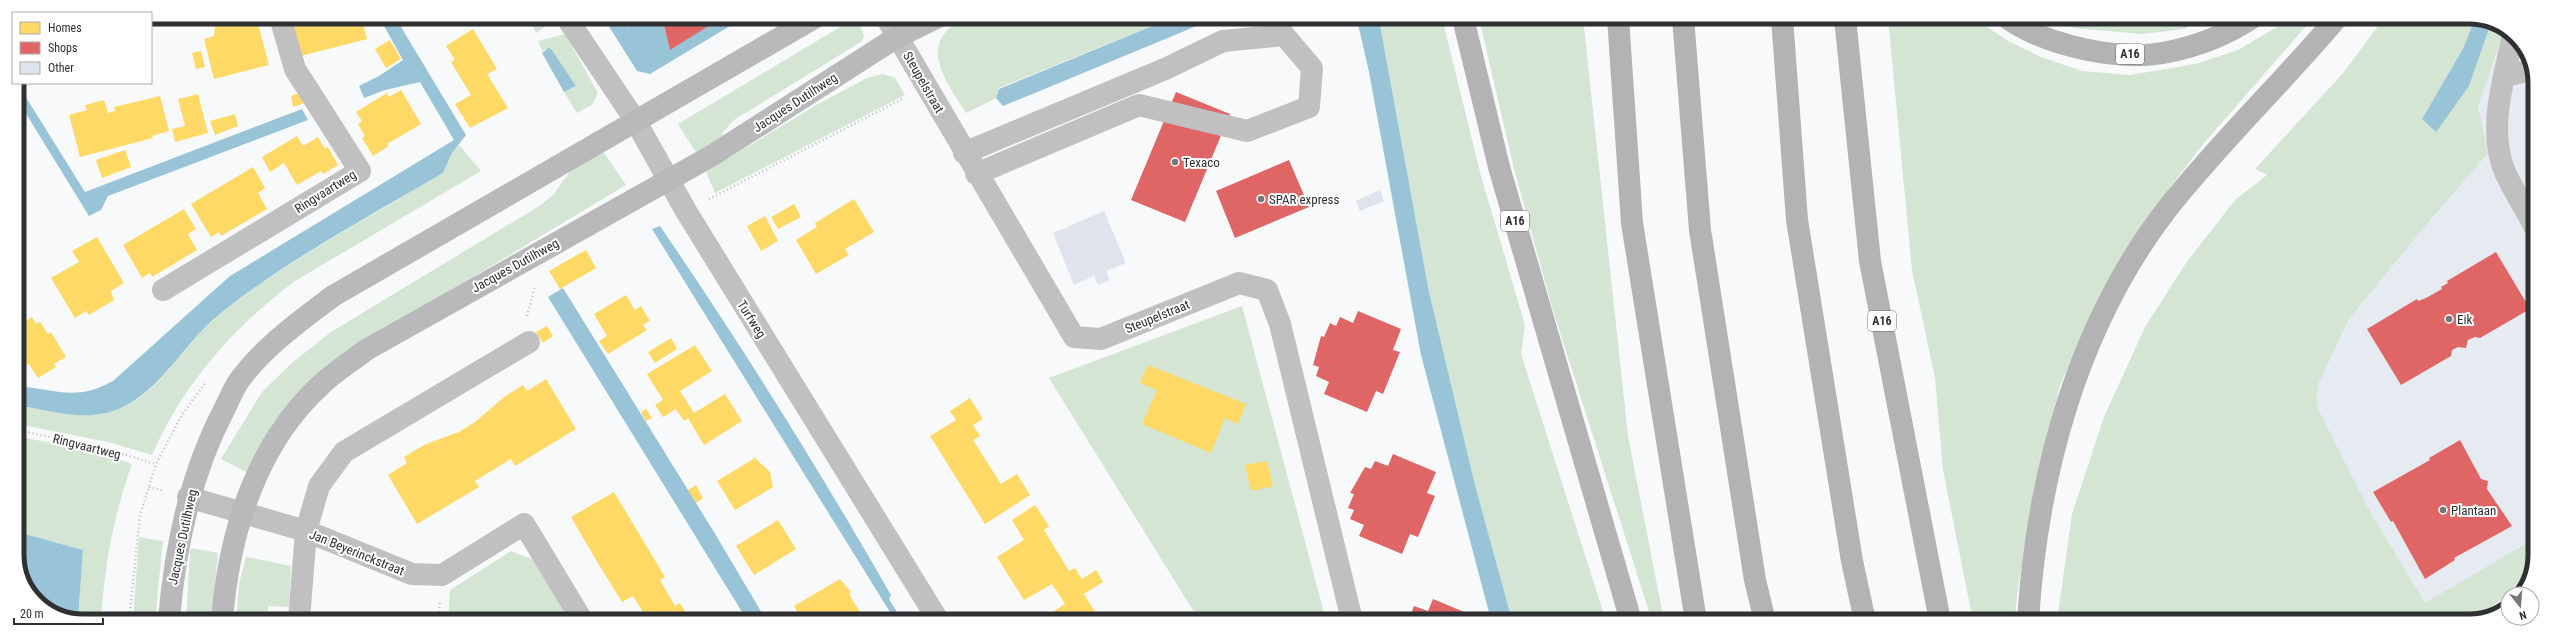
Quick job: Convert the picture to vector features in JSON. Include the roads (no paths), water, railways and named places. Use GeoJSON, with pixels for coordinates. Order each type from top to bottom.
{"type":"FeatureCollection","features":[{"type":"Feature","properties":{"kind":"highway","name":"A16"},"geometry":{"type":"LineString","coordinates":[[1464,24],[1499,167],[1629,614]]}},
{"type":"Feature","properties":{"kind":"highway"},"geometry":{"type":"LineString","coordinates":[[1618,24],[1632,223],[1695,614]]}},
{"type":"Feature","properties":{"kind":"highway"},"geometry":{"type":"LineString","coordinates":[[1683,24],[1700,230],[1755,580],[1763,614]]}},
{"type":"Feature","properties":{"kind":"highway"},"geometry":{"type":"LineString","coordinates":[[1782,24],[1798,220],[1850,553],[1863,614]]}},
{"type":"Feature","properties":{"kind":"highway","name":"A16"},"geometry":{"type":"LineString","coordinates":[[1846,24],[1870,261],[1939,614]]}},
{"type":"Feature","properties":{"kind":"highway","name":"A16"},"geometry":{"type":"LineString","coordinates":[[2019,24],[2043,36],[2078,48],[2125,54],[2167,53],[2207,42],[2241,24]]}},
{"type":"Feature","properties":{"kind":"highway"},"geometry":{"type":"LineString","coordinates":[[2029,614],[2038,519],[2052,459],[2068,399],[2098,324],[2135,255],[2167,210],[2217,149],[2332,24]]}},
{"type":"Feature","properties":{"kind":"main road","name":"Jacques Dutilhweg"},"geometry":{"type":"LineString","coordinates":[[170,614],[173,572],[188,497],[207,440],[240,379],[277,338],[333,296],[635,120],[804,24]]}},
{"type":"Feature","properties":{"kind":"main road","name":"Jacques Dutilhweg"},"geometry":{"type":"LineString","coordinates":[[222,614],[224,594],[241,513],[258,471],[288,419],[323,383],[366,350],[713,155],[897,37],[925,24]]}},
{"type":"Feature","properties":{"kind":"street","name":"Ringvaartweg"},"geometry":{"type":"LineString","coordinates":[[163,290],[360,171],[295,69],[282,24]]}},
{"type":"Feature","properties":{"kind":"street","name":"Turfweg"},"geometry":{"type":"LineString","coordinates":[[571,24],[635,120],[686,211],[934,614]]}},
{"type":"Feature","properties":{"kind":"street","name":"Steupelstraat"},"geometry":{"type":"LineString","coordinates":[[890,24],[976,174],[1074,337],[1101,339],[1239,283],[1266,290],[1280,324],[1351,614]]}},
{"type":"Feature","properties":{"kind":"street"},"geometry":{"type":"LineString","coordinates":[[964,153],[1165,69],[1223,41],[1284,35],[1312,68],[1309,107],[1247,131],[1139,105],[976,174]]}},
{"type":"Feature","properties":{"kind":"street"},"geometry":{"type":"LineString","coordinates":[[2512,43],[2499,110],[2499,143],[2504,171],[2528,215]]}},
{"type":"Feature","properties":{"kind":"street"},"geometry":{"type":"LineString","coordinates":[[2505,76],[2527,71]]}},
{"type":"Feature","properties":{"kind":"street"},"geometry":{"type":"LineString","coordinates":[[299,614],[306,531],[319,486],[344,452],[529,342]]}},
{"type":"Feature","properties":{"kind":"street","name":"Jan Beyerinckstraat"},"geometry":{"type":"LineString","coordinates":[[188,497],[306,531],[412,574],[442,575],[524,524],[578,614]]}},
{"type":"Feature","properties":{"kind":"water"},"geometry":{"type":"Polygon","coordinates":[[[383,24],[399,24],[466,135],[452,153],[443,173],[329,239],[247,293],[208,324],[162,377],[136,400],[121,408],[95,415],[56,413],[24,406],[24,387],[76,393],[100,387],[113,381],[230,276],[454,140],[420,82],[385,90],[364,98],[359,86],[379,76],[403,60],[383,24]]]}},
{"type":"Feature","properties":{"kind":"water"},"geometry":{"type":"Polygon","coordinates":[[[607,24],[626,24],[628,27],[639,24],[664,24],[670,49],[711,24],[733,24],[650,74],[637,71],[607,24]]]}},
{"type":"Feature","properties":{"kind":"water"},"geometry":{"type":"Polygon","coordinates":[[[1157,24],[1201,24],[1003,106],[996,98],[999,89],[1157,24]]]}},
{"type":"Feature","properties":{"kind":"water"},"geometry":{"type":"Polygon","coordinates":[[[1358,24],[1380,25],[1429,292],[1475,485],[1510,614],[1489,614],[1421,355],[1369,72],[1358,24]]]}},
{"type":"Feature","properties":{"kind":"water"},"geometry":{"type":"Polygon","coordinates":[[[2473,24],[2489,27],[2469,86],[2436,132],[2422,119],[2464,47],[2473,24]]]}},
{"type":"Feature","properties":{"kind":"water"},"geometry":{"type":"Polygon","coordinates":[[[548,48],[551,49],[576,86],[564,92],[542,53],[548,48]]]}},
{"type":"Feature","properties":{"kind":"water"},"geometry":{"type":"Polygon","coordinates":[[[24,94],[85,192],[302,109],[308,120],[108,196],[101,210],[89,216],[24,110],[24,94]]]}},
{"type":"Feature","properties":{"kind":"water"},"geometry":{"type":"Polygon","coordinates":[[[660,226],[721,317],[836,501],[891,595],[889,599],[897,612],[902,612],[903,614],[891,614],[652,229],[660,226]]]}},
{"type":"Feature","properties":{"kind":"water"},"geometry":{"type":"Polygon","coordinates":[[[563,288],[714,532],[762,614],[743,614],[548,297],[563,288]]]}},
{"type":"Feature","properties":{"kind":"water"},"geometry":{"type":"Polygon","coordinates":[[[24,534],[83,550],[78,614],[71,613],[53,606],[44,599],[34,588],[28,578],[24,559],[24,534]]]}},
{"type":"Feature","properties":{"kind":"place","name":"Texaco"},"geometry":{"type":"Point","coordinates":[1175,162]}},
{"type":"Feature","properties":{"kind":"place","name":"SPAR express"},"geometry":{"type":"Point","coordinates":[1261,199]}},
{"type":"Feature","properties":{"kind":"place","name":"Eik"},"geometry":{"type":"Point","coordinates":[2449,319]}},
{"type":"Feature","properties":{"kind":"place","name":"Plantaan"},"geometry":{"type":"Point","coordinates":[2443,510]}}]}
